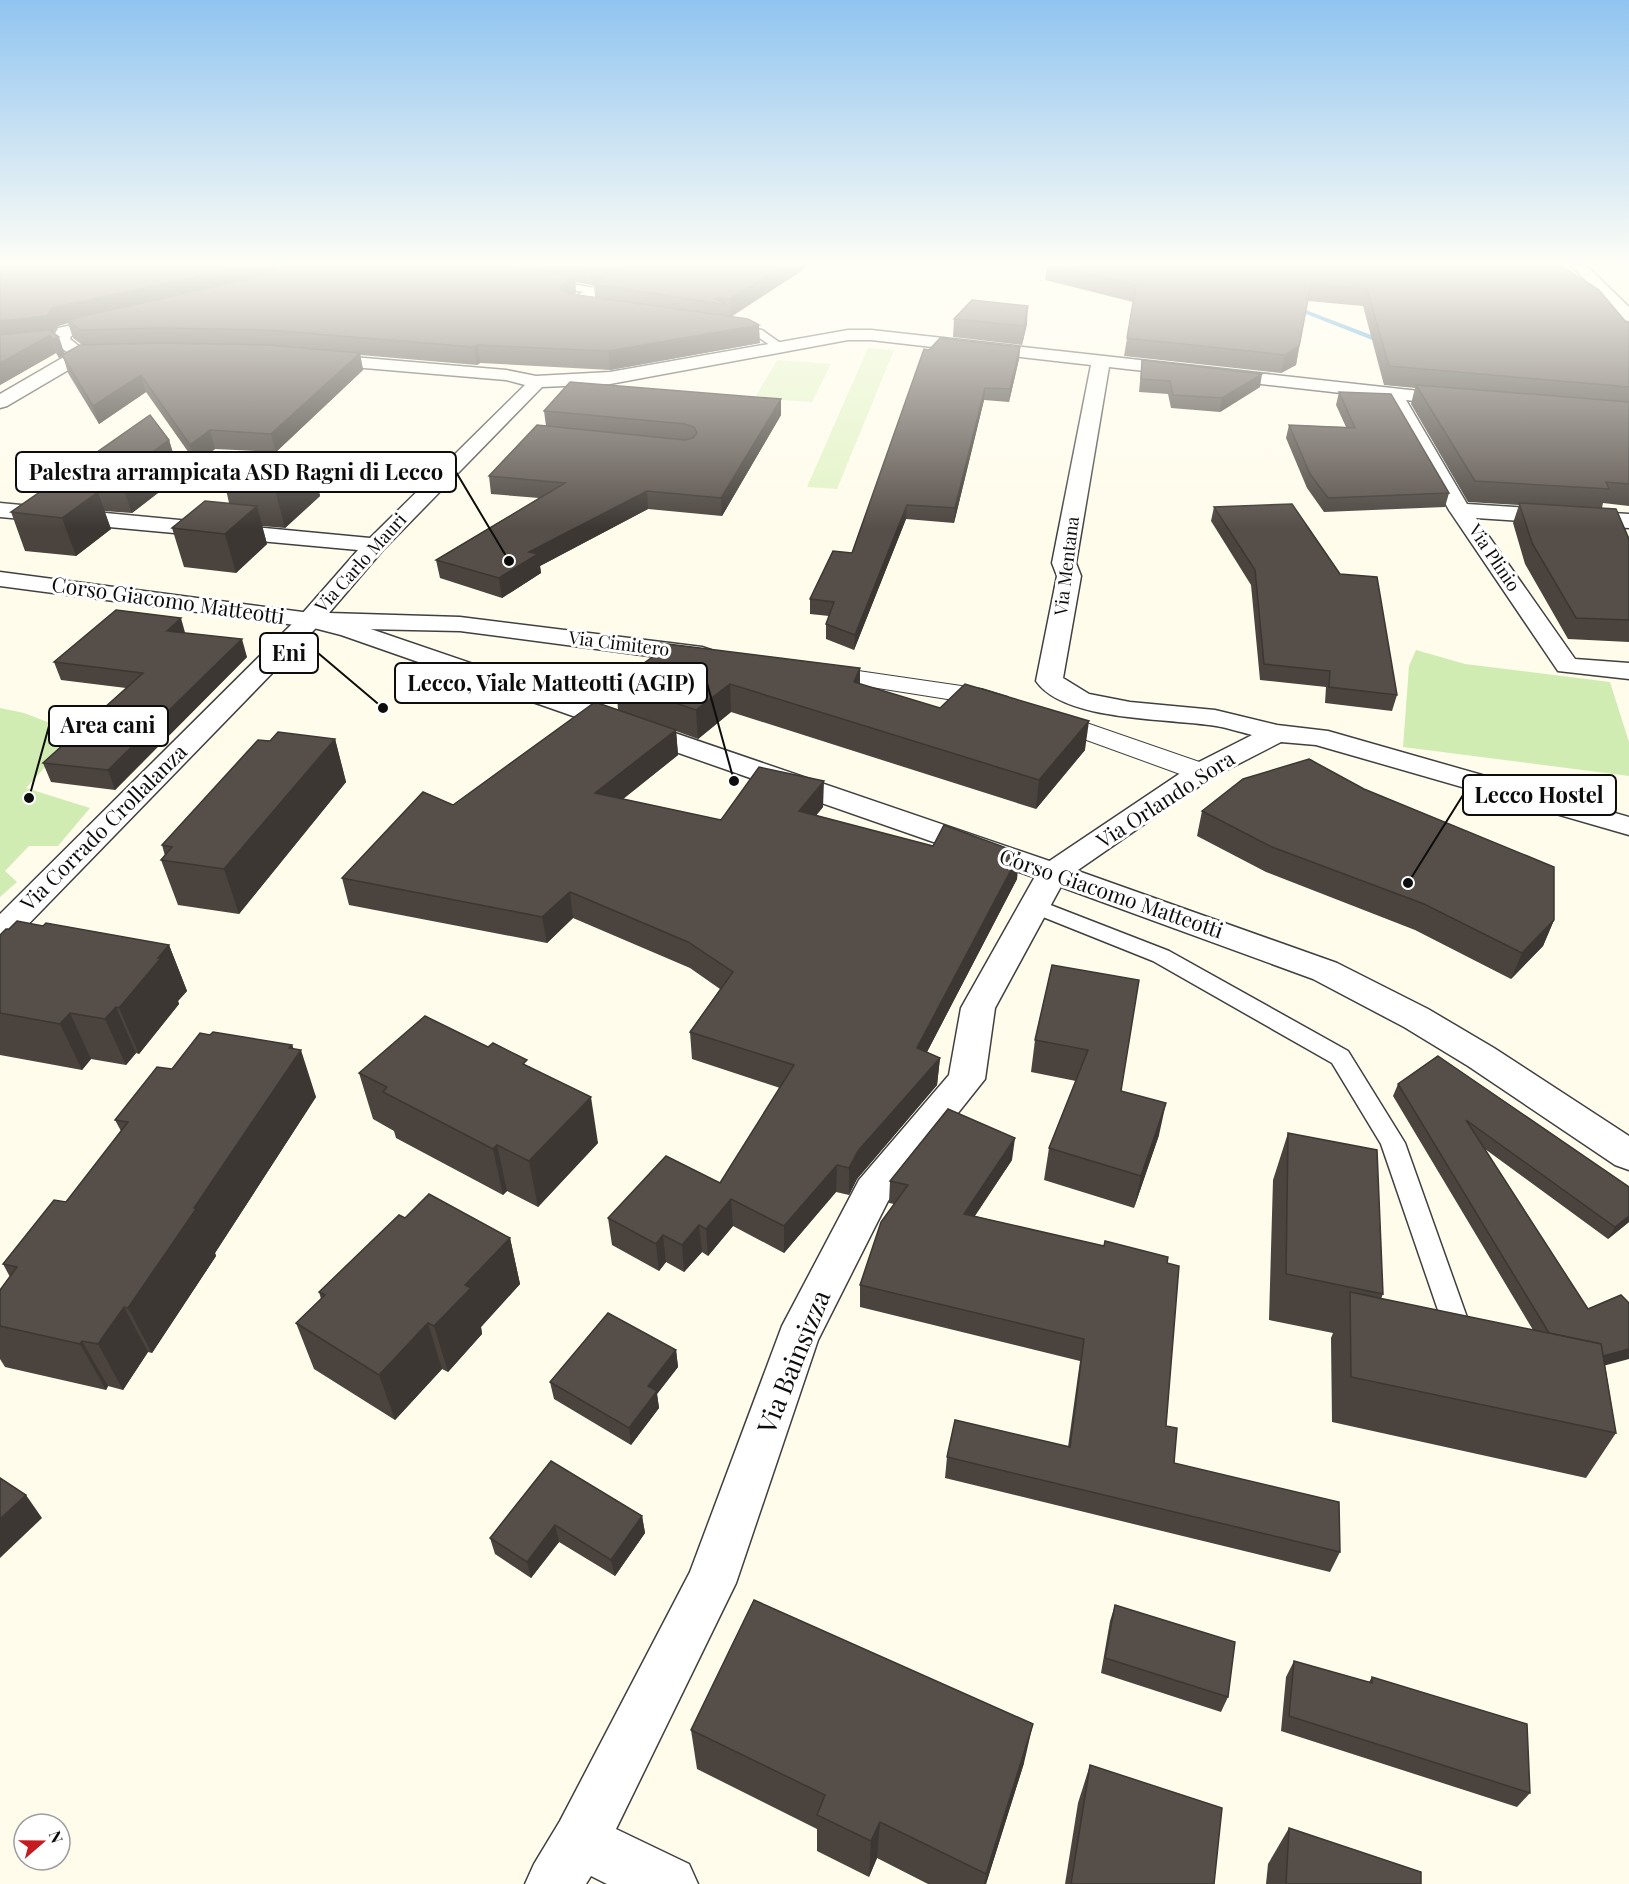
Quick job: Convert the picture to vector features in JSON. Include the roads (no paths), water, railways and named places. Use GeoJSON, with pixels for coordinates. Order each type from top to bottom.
{"type":"FeatureCollection","features":[{"type":"Feature","properties":{"kind":"street"},"geometry":{"type":"LineString","coordinates":[[0,402],[89,354]]}},
{"type":"Feature","properties":{"kind":"street"},"geometry":{"type":"LineString","coordinates":[[295,357],[506,375],[536,382],[610,378],[742,354]]}},
{"type":"Feature","properties":{"kind":"street"},"geometry":{"type":"LineString","coordinates":[[1045,354],[1469,401]]}},
{"type":"Feature","properties":{"kind":"street","name":"Via Mentana"},"geometry":{"type":"LineString","coordinates":[[1101,360],[1064,563],[1069,576],[1049,681],[1081,700],[1130,710],[1215,718],[1277,733]]}},
{"type":"Feature","properties":{"kind":"street","name":"Via Carlo Mauri"},"geometry":{"type":"LineString","coordinates":[[310,620],[375,545],[529,392],[536,382]]}},
{"type":"Feature","properties":{"kind":"street","name":"Via Plinio"},"geometry":{"type":"LineString","coordinates":[[1393,394],[1460,510],[1567,666],[1629,671]]}},
{"type":"Feature","properties":{"kind":"street"},"geometry":{"type":"LineString","coordinates":[[491,430],[514,433]]}},
{"type":"Feature","properties":{"kind":"street"},"geometry":{"type":"LineString","coordinates":[[0,510],[375,545]]}},
{"type":"Feature","properties":{"kind":"street"},"geometry":{"type":"LineString","coordinates":[[1460,510],[1629,521]]}},
{"type":"Feature","properties":{"kind":"street","name":"Corso Giacomo Matteotti"},"geometry":{"type":"LineString","coordinates":[[0,579],[310,620],[350,630],[1044,890],[1276,952],[1367,991],[1480,1057],[1629,1155]]}},
{"type":"Feature","properties":{"kind":"street","name":"Via Cimitero"},"geometry":{"type":"LineString","coordinates":[[310,620],[460,624],[729,658]]}},
{"type":"Feature","properties":{"kind":"street","name":"Via Corrado Crollalanza"},"geometry":{"type":"LineString","coordinates":[[0,933],[310,620]]}},
{"type":"Feature","properties":{"kind":"street"},"geometry":{"type":"LineString","coordinates":[[798,669],[982,697],[1201,772]]}},
{"type":"Feature","properties":{"kind":"street"},"geometry":{"type":"LineString","coordinates":[[1277,733],[1318,737],[1629,826]]}},
{"type":"Feature","properties":{"kind":"street","name":"Via Orlando Sora"},"geometry":{"type":"LineString","coordinates":[[1044,890],[1201,772],[1277,733]]}},
{"type":"Feature","properties":{"kind":"street","name":"Via Bainsizza"},"geometry":{"type":"LineString","coordinates":[[669,1884],[567,1863],[711,1583],[797,1339],[873,1191],[967,1079],[978,1008],[1044,890]]}},
{"type":"Feature","properties":{"kind":"lane"},"geometry":{"type":"LineString","coordinates":[[1044,890],[1340,1057],[1393,1143],[1461,1340]]}},
{"type":"Feature","properties":{"kind":"place","name":"Palestra arrampicata ASD Ragni di Lecco"},"geometry":{"type":"Point","coordinates":[509,561]}},
{"type":"Feature","properties":{"kind":"place","name":"Eni"},"geometry":{"type":"Point","coordinates":[383,708]}},
{"type":"Feature","properties":{"kind":"place","name":"Lecco, Viale Matteotti (AGIP)"},"geometry":{"type":"Point","coordinates":[734,781]}},
{"type":"Feature","properties":{"kind":"place","name":"Area cani"},"geometry":{"type":"Point","coordinates":[29,798]}},
{"type":"Feature","properties":{"kind":"place","name":"Lecco Hostel"},"geometry":{"type":"Point","coordinates":[1408,883]}}]}
